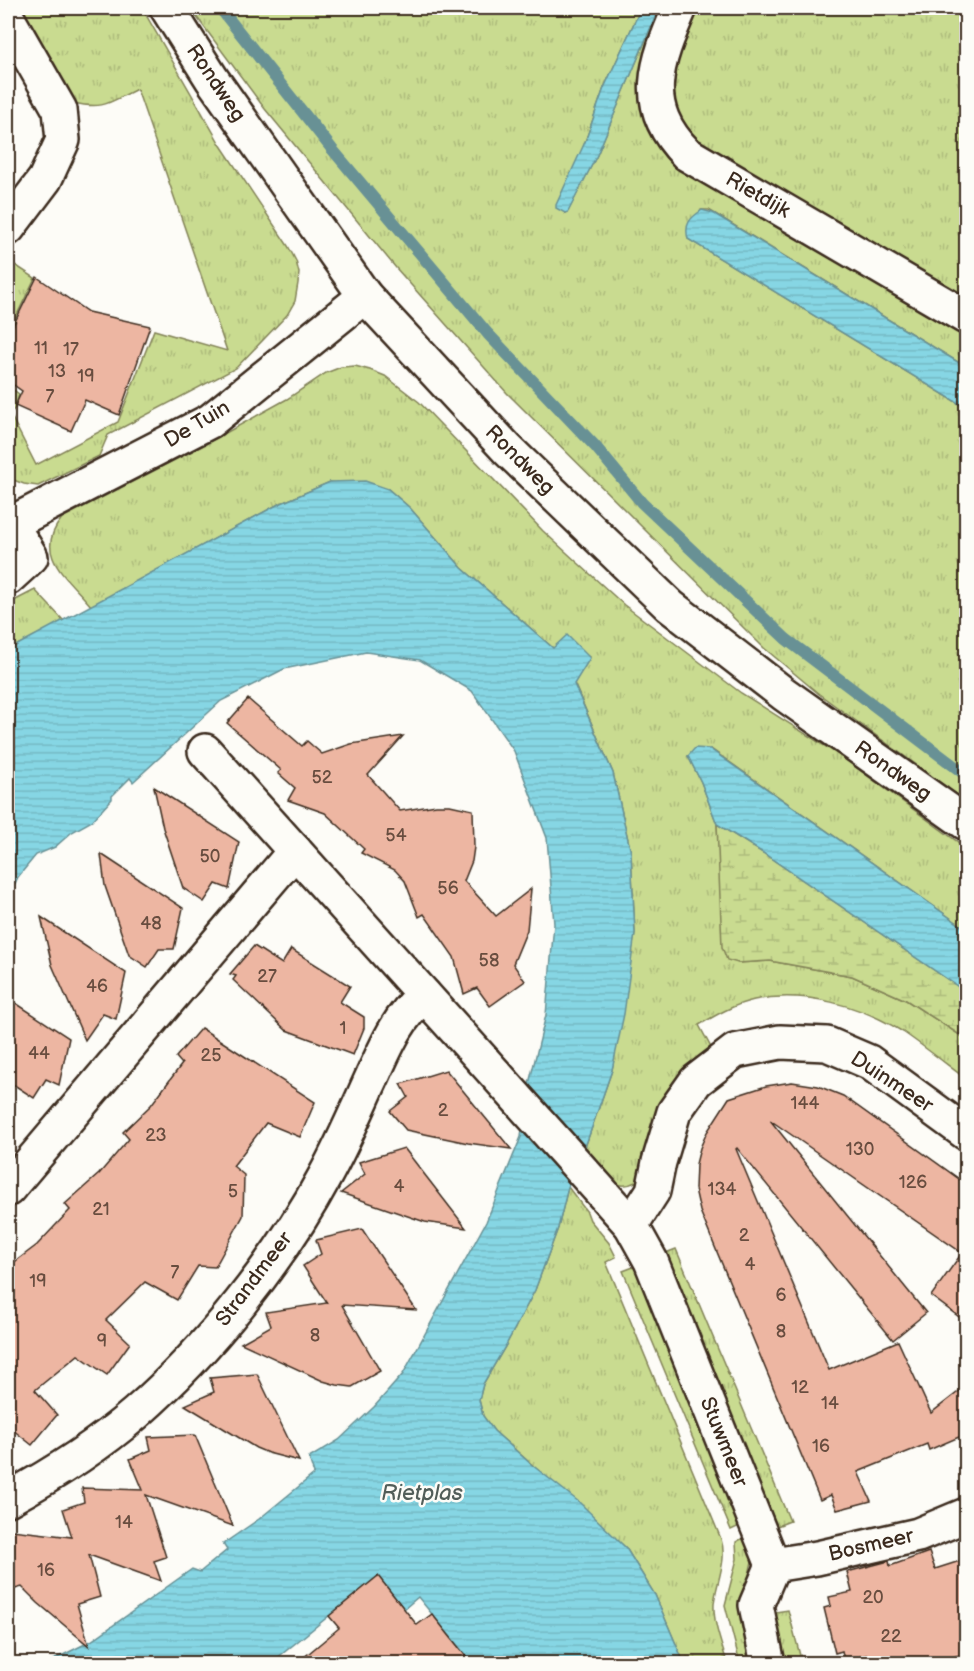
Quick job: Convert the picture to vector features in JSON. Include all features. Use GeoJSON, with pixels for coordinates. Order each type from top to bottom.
{"type":"FeatureCollection","features":[{"type":"Feature","properties":{"kind":"street","name":"Rondweg"},"geometry":{"type":"LineString","coordinates":[[167,8],[212,79],[365,296],[508,450],[670,606],[784,694],[966,823]]}},
{"type":"Feature","properties":{"kind":"street","name":"Rietdijk"},"geometry":{"type":"LineString","coordinates":[[680,8],[658,62],[656,81],[657,102],[662,121],[672,139],[687,154],[966,317]]}},
{"type":"Feature","properties":{"kind":"street"},"geometry":{"type":"LineString","coordinates":[[8,19],[60,110],[63,140],[45,179],[8,228]]}},
{"type":"Feature","properties":{"kind":"street","name":"De Tuin"},"geometry":{"type":"LineString","coordinates":[[19,567],[9,522],[210,421],[365,296]]}},
{"type":"Feature","properties":{"kind":"street"},"geometry":{"type":"LineString","coordinates":[[205,751],[631,1226]]}},
{"type":"Feature","properties":{"kind":"street"},"geometry":{"type":"LineString","coordinates":[[8,1189],[295,851]]}},
{"type":"Feature","properties":{"kind":"street","name":"Strandmeer"},"geometry":{"type":"LineString","coordinates":[[8,1499],[46,1477],[134,1415],[174,1378],[216,1332],[254,1284],[324,1179],[402,1017],[424,994]]}},
{"type":"Feature","properties":{"kind":"street","name":"Duinmeer"},"geometry":{"type":"LineString","coordinates":[[631,1226],[653,1191],[674,1112],[696,1081],[735,1051],[780,1041],[827,1044],[869,1062],[966,1133]]}},
{"type":"Feature","properties":{"kind":"street","name":"Stuwmeer"},"geometry":{"type":"LineString","coordinates":[[631,1226],[651,1261],[773,1565]]}},
{"type":"Feature","properties":{"kind":"street","name":"Bosmeer"},"geometry":{"type":"LineString","coordinates":[[773,1565],[817,1558],[918,1535],[966,1515]]}},
{"type":"Feature","properties":{"kind":"street"},"geometry":{"type":"LineString","coordinates":[[768,1664],[756,1605],[773,1565]]}},
{"type":"Feature","properties":{"kind":"green space"},"geometry":{"type":"Polygon","coordinates":[[[16,8],[142,8],[220,144],[288,246],[299,273],[295,301],[287,315],[236,368],[108,435],[99,456],[38,486],[8,478],[8,386],[19,394],[15,408],[10,414],[36,465],[118,422],[154,330],[227,351],[137,89],[107,104],[93,106],[73,103],[16,8]]]}},
{"type":"Feature","properties":{"kind":"green space"},"geometry":{"type":"Polygon","coordinates":[[[190,8],[641,8],[604,88],[585,142],[565,213],[597,155],[659,8],[673,8],[649,122],[966,331],[966,367],[709,210],[701,210],[688,239],[966,408],[966,801],[819,694],[764,648],[507,393],[396,268],[265,109],[190,8]]]}},
{"type":"Feature","properties":{"kind":"green space"},"geometry":{"type":"Polygon","coordinates":[[[691,8],[966,8],[966,302],[705,153],[670,108],[671,51],[691,8]]]}},
{"type":"Feature","properties":{"kind":"green space"},"geometry":{"type":"Polygon","coordinates":[[[12,263],[35,278],[8,333],[8,267],[12,263]]]}},
{"type":"Feature","properties":{"kind":"green space"},"geometry":{"type":"Polygon","coordinates":[[[355,366],[385,376],[419,402],[543,531],[624,605],[741,693],[839,755],[966,848],[966,929],[711,749],[688,756],[717,824],[719,854],[738,963],[770,961],[852,976],[906,1000],[966,1039],[966,1079],[903,1032],[850,1007],[832,1002],[793,997],[773,997],[747,1002],[726,1010],[699,1025],[716,1057],[649,1172],[629,1185],[613,1182],[584,1150],[612,1070],[635,933],[631,853],[613,773],[574,683],[590,657],[553,648],[462,568],[410,508],[388,489],[330,482],[277,505],[91,606],[64,576],[52,555],[51,543],[54,531],[62,518],[202,446],[287,399],[326,373],[341,367],[355,366]]]}},
{"type":"Feature","properties":{"kind":"green space"},"geometry":{"type":"Polygon","coordinates":[[[35,590],[64,621],[8,650],[8,604],[35,590]]]}},
{"type":"Feature","properties":{"kind":"green space"},"geometry":{"type":"Polygon","coordinates":[[[717,824],[966,992],[966,1039],[906,1000],[852,976],[770,961],[738,963],[727,960],[722,947],[717,824]]]}},
{"type":"Feature","properties":{"kind":"green space"},"geometry":{"type":"Polygon","coordinates":[[[568,1187],[609,1243],[616,1257],[606,1262],[721,1539],[723,1555],[714,1611],[727,1663],[684,1663],[655,1595],[626,1548],[494,1431],[483,1416],[479,1400],[483,1384],[535,1290],[558,1228],[568,1187]]]}},
{"type":"Feature","properties":{"kind":"green space"},"geometry":{"type":"Polygon","coordinates":[[[676,1249],[790,1521],[777,1526],[663,1254],[676,1249]]]}},
{"type":"Feature","properties":{"kind":"green space"},"geometry":{"type":"Polygon","coordinates":[[[636,1266],[746,1523],[731,1530],[623,1271],[636,1266]]]}},
{"type":"Feature","properties":{"kind":"green space"},"geometry":{"type":"Polygon","coordinates":[[[750,1534],[754,1553],[742,1605],[756,1663],[740,1663],[725,1605],[737,1559],[736,1542],[750,1534]]]}},
{"type":"Feature","properties":{"kind":"green space"},"geometry":{"type":"Polygon","coordinates":[[[788,1610],[802,1663],[785,1663],[774,1620],[776,1612],[788,1610]]]}},
{"type":"Feature","properties":{"kind":"water"},"geometry":{"type":"Polygon","coordinates":[[[641,8],[659,8],[597,155],[568,212],[565,213],[556,208],[556,205],[585,142],[604,88],[641,8]]]}},
{"type":"Feature","properties":{"kind":"water"},"geometry":{"type":"Polygon","coordinates":[[[702,210],[713,213],[966,367],[966,408],[688,239],[689,222],[702,210]]]}},
{"type":"Feature","properties":{"kind":"water","name":"Rietplas"},"geometry":{"type":"Polygon","coordinates":[[[365,481],[388,489],[410,508],[462,568],[553,648],[567,635],[590,658],[574,684],[613,773],[631,853],[635,933],[624,1014],[612,1070],[584,1150],[568,1187],[558,1228],[535,1290],[483,1384],[479,1400],[483,1416],[494,1431],[579,1502],[626,1548],[655,1595],[684,1663],[472,1663],[418,1597],[404,1609],[378,1576],[271,1663],[47,1663],[91,1641],[192,1569],[200,1572],[227,1550],[223,1544],[259,1519],[314,1474],[309,1458],[339,1440],[374,1407],[403,1374],[486,1222],[521,1137],[528,1088],[546,1015],[554,924],[547,838],[514,751],[472,691],[420,660],[366,652],[284,669],[221,701],[133,782],[130,778],[92,821],[72,832],[55,847],[36,855],[18,877],[8,896],[8,650],[277,505],[330,482],[365,481]]]}},
{"type":"Feature","properties":{"kind":"water"},"geometry":{"type":"Polygon","coordinates":[[[695,748],[710,749],[966,929],[966,992],[717,824],[688,756],[695,748]]]}},
{"type":"Feature","properties":{"kind":"building"},"geometry":{"type":"Polygon","coordinates":[[[37,277],[88,312],[150,326],[119,415],[85,400],[71,431],[15,406],[22,391],[8,381],[8,336],[37,277]]]}},
{"type":"Feature","properties":{"kind":"building"},"geometry":{"type":"Polygon","coordinates":[[[248,699],[302,746],[307,741],[322,754],[351,744],[403,736],[368,775],[400,811],[436,805],[450,805],[473,810],[474,847],[472,861],[464,881],[496,916],[531,889],[527,930],[513,964],[525,981],[490,1006],[477,988],[464,994],[454,957],[424,914],[419,917],[405,881],[395,870],[361,853],[364,849],[325,813],[288,800],[295,788],[278,773],[281,770],[227,723],[248,699]]]}},
{"type":"Feature","properties":{"kind":"building"},"geometry":{"type":"Polygon","coordinates":[[[154,787],[239,842],[229,889],[216,884],[204,902],[183,888],[163,828],[154,787]]]}},
{"type":"Feature","properties":{"kind":"building"},"geometry":{"type":"Polygon","coordinates":[[[101,854],[183,908],[174,949],[159,949],[147,967],[129,955],[105,886],[101,854]]]}},
{"type":"Feature","properties":{"kind":"building"},"geometry":{"type":"Polygon","coordinates":[[[41,917],[126,973],[116,1019],[103,1014],[85,1040],[52,965],[41,917]]]}},
{"type":"Feature","properties":{"kind":"building"},"geometry":{"type":"Polygon","coordinates":[[[254,946],[282,964],[291,949],[350,986],[340,1002],[364,1017],[364,1028],[353,1055],[286,1030],[233,980],[236,976],[230,974],[254,946]]]}},
{"type":"Feature","properties":{"kind":"building"},"geometry":{"type":"Polygon","coordinates":[[[8,998],[69,1038],[59,1085],[46,1079],[34,1098],[8,1081],[8,998]]]}},
{"type":"Feature","properties":{"kind":"building"},"geometry":{"type":"Polygon","coordinates":[[[201,1028],[315,1102],[300,1137],[266,1123],[233,1166],[244,1175],[243,1216],[215,1267],[198,1266],[177,1300],[145,1282],[106,1320],[130,1343],[107,1375],[78,1355],[35,1390],[57,1415],[32,1445],[8,1426],[8,1267],[37,1245],[70,1210],[65,1204],[99,1174],[129,1139],[123,1132],[151,1105],[182,1064],[176,1057],[201,1028]]]}},
{"type":"Feature","properties":{"kind":"building"},"geometry":{"type":"Polygon","coordinates":[[[446,1070],[511,1149],[406,1130],[390,1111],[408,1097],[401,1084],[446,1070]]]}},
{"type":"Feature","properties":{"kind":"building"},"geometry":{"type":"Polygon","coordinates":[[[792,1082],[818,1086],[843,1096],[966,1184],[966,1322],[931,1296],[962,1253],[770,1120],[926,1313],[893,1340],[736,1149],[829,1370],[898,1341],[931,1413],[966,1386],[966,1434],[929,1450],[927,1444],[858,1472],[871,1501],[837,1510],[831,1495],[820,1500],[700,1211],[695,1189],[696,1164],[700,1148],[707,1132],[729,1098],[766,1086],[792,1082]]]}},
{"type":"Feature","properties":{"kind":"building"},"geometry":{"type":"Polygon","coordinates":[[[404,1148],[466,1228],[425,1222],[341,1193],[365,1174],[359,1162],[404,1148]]]}},
{"type":"Feature","properties":{"kind":"building"},"geometry":{"type":"Polygon","coordinates":[[[362,1229],[416,1310],[342,1305],[380,1371],[352,1387],[337,1385],[323,1381],[241,1343],[271,1326],[266,1312],[327,1303],[303,1266],[321,1254],[316,1240],[362,1229]]]}},
{"type":"Feature","properties":{"kind":"building"},"geometry":{"type":"Polygon","coordinates":[[[257,1374],[299,1461],[256,1448],[185,1405],[214,1392],[210,1378],[257,1374]]]}},
{"type":"Feature","properties":{"kind":"building"},"geometry":{"type":"Polygon","coordinates":[[[195,1435],[233,1526],[146,1495],[166,1557],[154,1561],[161,1581],[89,1555],[100,1597],[77,1604],[89,1646],[22,1587],[8,1591],[8,1546],[12,1545],[12,1530],[72,1537],[63,1509],[84,1502],[82,1488],[143,1490],[130,1459],[151,1450],[148,1437],[195,1435]]]}},
{"type":"Feature","properties":{"kind":"building"},"geometry":{"type":"Polygon","coordinates":[[[929,1552],[935,1569],[966,1559],[966,1653],[931,1664],[869,1664],[867,1655],[844,1660],[842,1651],[835,1653],[824,1608],[831,1606],[829,1597],[852,1592],[847,1572],[889,1561],[890,1566],[929,1552]]]}},
{"type":"Feature","properties":{"kind":"building"},"geometry":{"type":"Polygon","coordinates":[[[378,1576],[417,1625],[432,1614],[472,1664],[296,1664],[339,1628],[329,1616],[378,1576]]]}},
{"type":"Feature","properties":{"kind":"waterway"},"geometry":{"type":"LineString","coordinates":[[220,8],[332,149],[488,334],[595,446],[642,503],[786,639],[966,775]]}}]}
